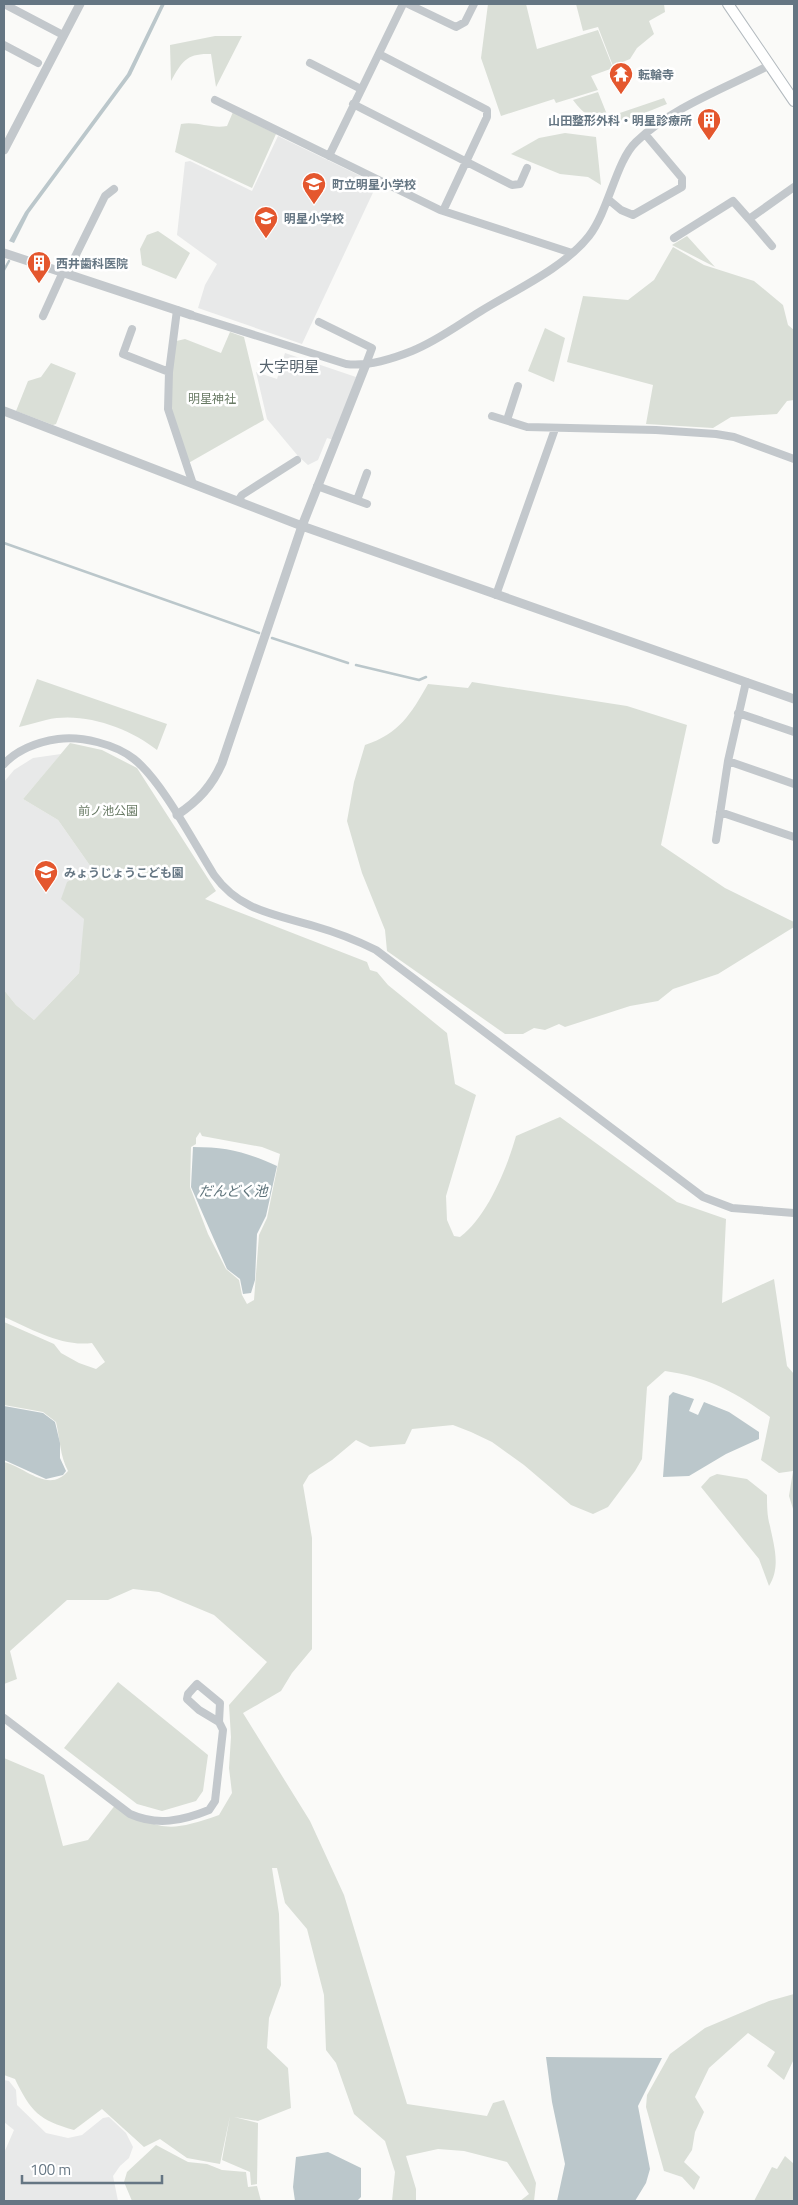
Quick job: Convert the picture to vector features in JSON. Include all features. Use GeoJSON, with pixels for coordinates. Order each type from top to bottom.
{"type":"FeatureCollection","features":[{"type":"Feature","properties":{"kind":"main road"},"geometry":{"type":"LineString","coordinates":[[728,4],[794,101]]}},
{"type":"Feature","properties":{"kind":"street"},"geometry":{"type":"LineString","coordinates":[[4,4],[64,35]]}},
{"type":"Feature","properties":{"kind":"street"},"geometry":{"type":"LineString","coordinates":[[4,150],[80,4]]}},
{"type":"Feature","properties":{"kind":"street"},"geometry":{"type":"LineString","coordinates":[[328,156],[403,4]]}},
{"type":"Feature","properties":{"kind":"street"},"geometry":{"type":"LineString","coordinates":[[408,4],[456,27],[465,22],[474,4]]}},
{"type":"Feature","properties":{"kind":"street"},"geometry":{"type":"LineString","coordinates":[[4,45],[38,63]]}},
{"type":"Feature","properties":{"kind":"street"},"geometry":{"type":"LineString","coordinates":[[379,54],[488,110],[488,117],[443,211]]}},
{"type":"Feature","properties":{"kind":"street"},"geometry":{"type":"LineString","coordinates":[[310,63],[362,89]]}},
{"type":"Feature","properties":{"kind":"street"},"geometry":{"type":"LineString","coordinates":[[4,253],[332,361],[352,365],[366,364],[412,350],[430,342],[558,264],[572,253],[593,230],[609,200],[628,152],[645,134],[667,118],[770,65]]}},
{"type":"Feature","properties":{"kind":"street"},"geometry":{"type":"LineString","coordinates":[[215,100],[443,211],[572,253]]}},
{"type":"Feature","properties":{"kind":"street"},"geometry":{"type":"LineString","coordinates":[[353,104],[467,160],[471,165],[512,185],[520,184],[526,168]]}},
{"type":"Feature","properties":{"kind":"street"},"geometry":{"type":"LineString","coordinates":[[609,200],[621,210],[633,215],[682,187],[682,178],[645,134]]}},
{"type":"Feature","properties":{"kind":"street"},"geometry":{"type":"LineString","coordinates":[[749,218],[794,187]]}},
{"type":"Feature","properties":{"kind":"street"},"geometry":{"type":"LineString","coordinates":[[43,316],[105,196],[114,189]]}},
{"type":"Feature","properties":{"kind":"street"},"geometry":{"type":"LineString","coordinates":[[674,238],[733,201],[772,246]]}},
{"type":"Feature","properties":{"kind":"street"},"geometry":{"type":"LineString","coordinates":[[177,310],[169,372],[168,409],[193,484]]}},
{"type":"Feature","properties":{"kind":"street"},"geometry":{"type":"LineString","coordinates":[[177,815],[203,794],[220,770],[302,526],[372,348],[319,322]]}},
{"type":"Feature","properties":{"kind":"street"},"geometry":{"type":"LineString","coordinates":[[132,329],[123,354],[169,372]]}},
{"type":"Feature","properties":{"kind":"street"},"geometry":{"type":"LineString","coordinates":[[507,420],[518,386]]}},
{"type":"Feature","properties":{"kind":"street"},"geometry":{"type":"LineString","coordinates":[[4,411],[302,526],[794,699]]}},
{"type":"Feature","properties":{"kind":"street"},"geometry":{"type":"LineString","coordinates":[[492,416],[527,427],[656,430],[716,434],[734,437],[794,459]]}},
{"type":"Feature","properties":{"kind":"street"},"geometry":{"type":"LineString","coordinates":[[496,594],[555,429]]}},
{"type":"Feature","properties":{"kind":"street"},"geometry":{"type":"LineString","coordinates":[[238,501],[242,494],[298,460]]}},
{"type":"Feature","properties":{"kind":"street"},"geometry":{"type":"LineString","coordinates":[[357,500],[367,474]]}},
{"type":"Feature","properties":{"kind":"street"},"geometry":{"type":"LineString","coordinates":[[317,486],[367,504]]}},
{"type":"Feature","properties":{"kind":"street"},"geometry":{"type":"LineString","coordinates":[[716,840],[728,761],[746,682]]}},
{"type":"Feature","properties":{"kind":"street"},"geometry":{"type":"LineString","coordinates":[[738,712],[794,732]]}},
{"type":"Feature","properties":{"kind":"street"},"geometry":{"type":"LineString","coordinates":[[4,764],[27,748],[49,741],[72,738],[112,747],[124,752],[141,765],[177,815],[224,890],[234,898],[256,909],[350,939],[392,961],[703,1197],[732,1208],[794,1212]]}},
{"type":"Feature","properties":{"kind":"street"},"geometry":{"type":"LineString","coordinates":[[728,761],[794,784]]}},
{"type":"Feature","properties":{"kind":"street"},"geometry":{"type":"LineString","coordinates":[[720,812],[794,837]]}},
{"type":"Feature","properties":{"kind":"street"},"geometry":{"type":"LineString","coordinates":[[4,1718],[130,1814],[153,1822],[165,1822],[205,1812],[214,1805],[223,1730],[220,1722],[220,1703],[197,1684],[187,1700],[199,1710],[220,1722]]}},
{"type":"Feature","properties":{"kind":"shaded area","name":"明星小学校"},"geometry":{"type":"Polygon","coordinates":[[[278,136],[377,184],[302,344],[198,308],[205,285],[217,264],[177,235],[185,162],[190,161],[252,191],[278,136]]]}},
{"type":"Feature","properties":{"kind":"shaded area"},"geometry":{"type":"Polygon","coordinates":[[[285,353],[356,377],[334,440],[327,438],[318,460],[308,465],[267,419],[256,372],[277,379],[285,353]]]}},
{"type":"Feature","properties":{"kind":"shaded area","name":"みょうじょうこども園"},"geometry":{"type":"Polygon","coordinates":[[[61,754],[23,799],[58,820],[91,867],[79,973],[34,1020],[16,1005],[4,990],[4,782],[14,770],[33,758],[61,754]]]}},
{"type":"Feature","properties":{"kind":"shaded area"},"geometry":{"type":"Polygon","coordinates":[[[4,2080],[9,2081],[16,2090],[17,2105],[46,2133],[68,2138],[82,2135],[103,2118],[109,2117],[126,2133],[133,2147],[129,2158],[113,2176],[118,2201],[4,2201],[4,2153],[14,2130],[4,2122],[4,2080]]]}},
{"type":"Feature","properties":{"kind":"green space"},"geometry":{"type":"Polygon","coordinates":[[[488,4],[526,4],[537,49],[598,30],[613,68],[591,76],[598,90],[556,103],[554,99],[501,116],[481,58],[488,4]]]}},
{"type":"Feature","properties":{"kind":"green space"},"geometry":{"type":"Polygon","coordinates":[[[576,4],[664,4],[665,12],[649,21],[654,34],[637,48],[630,59],[613,66],[598,27],[583,31],[576,4]]]}},
{"type":"Feature","properties":{"kind":"green space"},"geometry":{"type":"Polygon","coordinates":[[[215,36],[242,36],[216,87],[211,54],[196,55],[186,60],[182,63],[171,81],[170,45],[215,36]]]}},
{"type":"Feature","properties":{"kind":"green space"},"geometry":{"type":"Polygon","coordinates":[[[598,92],[608,117],[664,98],[667,104],[629,118],[605,121],[583,112],[573,100],[598,92]]]}},
{"type":"Feature","properties":{"kind":"green space"},"geometry":{"type":"Polygon","coordinates":[[[233,112],[276,134],[252,188],[175,152],[181,124],[193,123],[215,127],[227,126],[233,112]]]}},
{"type":"Feature","properties":{"kind":"green space"},"geometry":{"type":"Polygon","coordinates":[[[565,133],[596,137],[601,185],[588,177],[560,174],[511,154],[539,138],[565,133]]]}},
{"type":"Feature","properties":{"kind":"green space"},"geometry":{"type":"Polygon","coordinates":[[[158,231],[190,253],[176,279],[142,265],[140,249],[147,235],[158,231]]]}},
{"type":"Feature","properties":{"kind":"green space"},"geometry":{"type":"Polygon","coordinates":[[[687,236],[715,267],[672,245],[687,236]]]}},
{"type":"Feature","properties":{"kind":"green space"},"geometry":{"type":"Polygon","coordinates":[[[673,247],[704,265],[754,281],[783,305],[788,325],[794,330],[794,400],[787,401],[777,414],[731,417],[713,428],[646,424],[653,385],[567,362],[583,296],[628,300],[654,280],[673,247]]]}},
{"type":"Feature","properties":{"kind":"green space"},"geometry":{"type":"Polygon","coordinates":[[[545,328],[565,338],[554,382],[528,371],[545,328]]]}},
{"type":"Feature","properties":{"kind":"green space","name":"明星神社"},"geometry":{"type":"Polygon","coordinates":[[[230,332],[244,337],[264,420],[185,465],[168,409],[172,342],[185,339],[221,353],[230,332]]]}},
{"type":"Feature","properties":{"kind":"green space"},"geometry":{"type":"Polygon","coordinates":[[[51,363],[76,373],[56,424],[53,425],[16,411],[28,381],[41,377],[51,363]]]}},
{"type":"Feature","properties":{"kind":"green space"},"geometry":{"type":"Polygon","coordinates":[[[37,679],[167,724],[157,750],[119,728],[90,720],[60,718],[19,727],[37,679]]]}},
{"type":"Feature","properties":{"kind":"green space"},"geometry":{"type":"Polygon","coordinates":[[[472,682],[627,706],[687,725],[661,845],[725,888],[794,922],[794,927],[718,974],[673,989],[658,1001],[630,1006],[565,1027],[559,1024],[545,1030],[534,1028],[523,1034],[505,1034],[387,951],[385,930],[362,873],[347,821],[354,782],[365,745],[387,735],[403,722],[416,705],[428,684],[468,688],[472,682]]]}},
{"type":"Feature","properties":{"kind":"green space","name":"前ノ池公園"},"geometry":{"type":"Polygon","coordinates":[[[70,743],[102,750],[137,768],[216,891],[205,899],[367,962],[370,970],[377,972],[388,985],[447,1033],[455,1084],[476,1095],[446,1196],[447,1220],[454,1236],[460,1237],[470,1228],[487,1205],[501,1177],[516,1136],[560,1117],[677,1202],[726,1219],[722,1303],[774,1279],[787,1366],[794,1374],[794,1512],[789,1496],[793,1471],[779,1473],[761,1460],[770,1417],[745,1400],[720,1387],[695,1377],[665,1371],[647,1387],[642,1459],[608,1507],[593,1514],[571,1505],[524,1465],[492,1442],[453,1425],[412,1429],[405,1444],[370,1447],[356,1440],[332,1460],[309,1475],[303,1485],[312,1538],[312,1649],[292,1673],[281,1691],[243,1713],[310,1821],[344,1895],[407,2104],[487,2116],[493,2103],[504,2100],[536,2183],[534,2201],[520,2201],[529,2194],[507,2162],[464,2151],[438,2149],[406,2156],[416,2189],[416,2201],[392,2201],[395,2172],[385,2141],[354,2114],[336,2063],[326,2050],[324,1995],[307,1929],[285,1903],[277,1868],[272,1868],[279,1914],[281,1985],[269,2018],[267,2048],[288,2068],[291,2108],[258,2121],[234,2117],[258,2123],[257,2184],[251,2185],[250,2172],[222,2160],[230,2116],[220,2164],[187,2158],[160,2139],[144,2147],[102,2109],[74,2130],[52,2122],[31,2107],[15,2079],[4,2075],[4,1758],[44,1775],[63,1846],[88,1840],[116,1804],[144,1820],[166,1826],[188,1824],[219,1815],[232,1793],[229,1768],[231,1737],[229,1705],[267,1662],[214,1615],[159,1592],[133,1589],[108,1600],[67,1600],[10,1651],[17,1679],[4,1684],[4,1462],[45,1480],[61,1477],[68,1471],[62,1453],[56,1422],[43,1412],[4,1405],[4,1322],[54,1344],[61,1353],[79,1363],[96,1369],[105,1362],[92,1343],[80,1344],[58,1340],[4,1317],[4,990],[16,1005],[34,1020],[79,973],[84,919],[61,899],[67,882],[91,867],[58,820],[23,799],[70,743]],[[200,1132],[196,1138],[196,1144],[191,1147],[190,1187],[208,1234],[226,1269],[239,1280],[242,1295],[247,1304],[254,1300],[259,1235],[267,1218],[280,1154],[262,1147],[202,1136],[200,1132]]]}},
{"type":"Feature","properties":{"kind":"green space"},"geometry":{"type":"Polygon","coordinates":[[[717,1474],[747,1479],[767,1495],[768,1518],[776,1556],[775,1571],[769,1586],[759,1559],[701,1487],[710,1477],[717,1474]]]}},
{"type":"Feature","properties":{"kind":"green space"},"geometry":{"type":"Polygon","coordinates":[[[118,1682],[208,1755],[203,1791],[196,1801],[162,1811],[137,1804],[64,1748],[118,1682]]]}},
{"type":"Feature","properties":{"kind":"green space"},"geometry":{"type":"Polygon","coordinates":[[[794,1994],[794,2059],[784,2080],[767,2066],[775,2052],[748,2033],[709,2068],[695,2097],[704,2112],[695,2132],[692,2150],[684,2162],[700,2177],[694,2190],[682,2177],[664,2171],[646,2107],[647,2095],[670,2054],[705,2028],[769,2001],[794,1994]]]}},
{"type":"Feature","properties":{"kind":"green space"},"geometry":{"type":"Polygon","coordinates":[[[156,2145],[188,2162],[207,2164],[222,2170],[246,2172],[248,2187],[257,2186],[261,2201],[132,2201],[124,2182],[127,2172],[156,2145]]]}},
{"type":"Feature","properties":{"kind":"green space"},"geometry":{"type":"Polygon","coordinates":[[[785,2156],[794,2164],[794,2201],[754,2201],[772,2167],[777,2169],[785,2156]]]}},
{"type":"Feature","properties":{"kind":"water"},"geometry":{"type":"Polygon","coordinates":[[[161,4],[165,4],[131,75],[29,213],[14,243],[9,241],[25,212],[127,74],[161,4]]]}},
{"type":"Feature","properties":{"kind":"water","name":"だんどく池"},"geometry":{"type":"Polygon","coordinates":[[[193,1147],[236,1151],[277,1166],[266,1216],[257,1234],[255,1280],[251,1293],[243,1294],[240,1279],[227,1269],[191,1187],[193,1147]]]}},
{"type":"Feature","properties":{"kind":"water"},"geometry":{"type":"Polygon","coordinates":[[[673,1392],[694,1399],[689,1411],[698,1415],[704,1402],[729,1412],[759,1432],[759,1439],[726,1454],[689,1476],[663,1477],[669,1396],[673,1392]]]}},
{"type":"Feature","properties":{"kind":"water"},"geometry":{"type":"Polygon","coordinates":[[[4,1406],[43,1413],[55,1422],[60,1443],[60,1458],[66,1471],[63,1475],[46,1479],[4,1460],[4,1406]]]}},
{"type":"Feature","properties":{"kind":"water"},"geometry":{"type":"Polygon","coordinates":[[[546,2057],[662,2058],[638,2106],[650,2169],[646,2183],[635,2201],[557,2201],[565,2164],[552,2102],[546,2057]]]}},
{"type":"Feature","properties":{"kind":"water"},"geometry":{"type":"Polygon","coordinates":[[[328,2152],[361,2168],[361,2197],[357,2201],[295,2201],[293,2187],[296,2157],[328,2152]]]}},
{"type":"Feature","properties":{"kind":"waterway"},"geometry":{"type":"LineString","coordinates":[[4,270],[9,261]]}},
{"type":"Feature","properties":{"kind":"waterway"},"geometry":{"type":"LineString","coordinates":[[4,543],[259,633]]}},
{"type":"Feature","properties":{"kind":"waterway"},"geometry":{"type":"LineString","coordinates":[[272,638],[348,663]]}},
{"type":"Feature","properties":{"kind":"waterway"},"geometry":{"type":"LineString","coordinates":[[356,665],[419,680],[426,677]]}},
{"type":"Feature","properties":{"kind":"place","name":"転輪寺"},"geometry":{"type":"Point","coordinates":[621,95]}},
{"type":"Feature","properties":{"kind":"place","name":"山田整形外科・明星診療所"},"geometry":{"type":"Point","coordinates":[709,141]}},
{"type":"Feature","properties":{"kind":"place","name":"町立明星小学校"},"geometry":{"type":"Point","coordinates":[314,205]}},
{"type":"Feature","properties":{"kind":"place","name":"明星小学校"},"geometry":{"type":"Point","coordinates":[266,239]}},
{"type":"Feature","properties":{"kind":"place","name":"西井歯科医院"},"geometry":{"type":"Point","coordinates":[39,284]}},
{"type":"Feature","properties":{"kind":"place","name":"みょうじょうこども園"},"geometry":{"type":"Point","coordinates":[46,893]}},
{"type":"Feature","properties":{"kind":"district","name":"大字明星"},"geometry":{"type":"Point","coordinates":[289,366]}}]}
